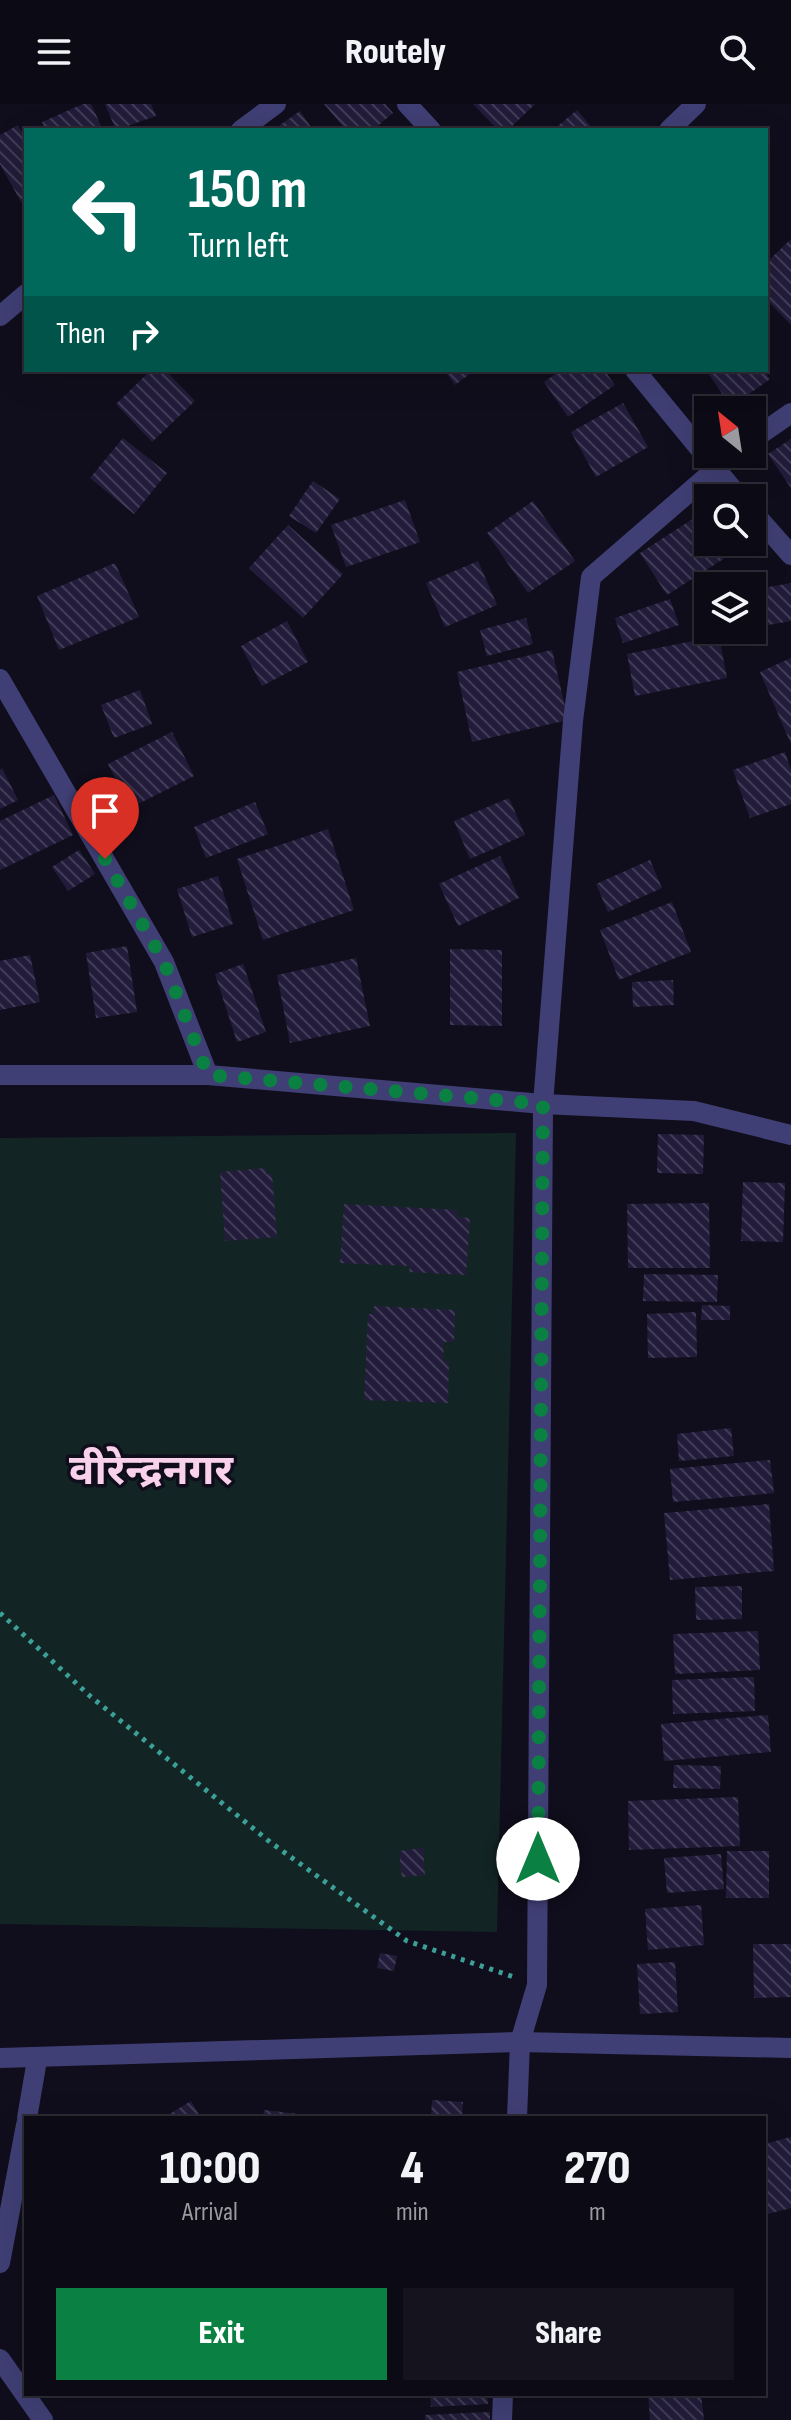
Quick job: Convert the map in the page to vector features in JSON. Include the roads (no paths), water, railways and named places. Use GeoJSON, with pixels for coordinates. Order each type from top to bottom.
{"type":"FeatureCollection","features":[{"type":"Feature","properties":{"kind":"street"},"geometry":{"type":"LineString","coordinates":[[244,128],[276,104]]}},
{"type":"Feature","properties":{"kind":"street"},"geometry":{"type":"LineString","coordinates":[[407,104],[429,128]]}},
{"type":"Feature","properties":{"kind":"street"},"geometry":{"type":"LineString","coordinates":[[671,128],[696,104]]}},
{"type":"Feature","properties":{"kind":"street"},"geometry":{"type":"LineString","coordinates":[[0,316],[24,296]]}},
{"type":"Feature","properties":{"kind":"street"},"geometry":{"type":"LineString","coordinates":[[637,372],[694,444]]}},
{"type":"Feature","properties":{"kind":"street"},"geometry":{"type":"LineString","coordinates":[[766,430],[791,413]]}},
{"type":"Feature","properties":{"kind":"street"},"geometry":{"type":"LineString","coordinates":[[517,2116],[520,2042],[537,1985],[543,1104],[573,721],[591,577],[713,468],[727,484]]}},
{"type":"Feature","properties":{"kind":"street"},"geometry":{"type":"LineString","coordinates":[[766,527],[791,555]]}},
{"type":"Feature","properties":{"kind":"street"},"geometry":{"type":"LineString","coordinates":[[0,679],[164,962],[208,1075]]}},
{"type":"Feature","properties":{"kind":"street"},"geometry":{"type":"LineString","coordinates":[[0,1075],[208,1075],[543,1104],[694,1111],[791,1135]]}},
{"type":"Feature","properties":{"kind":"street"},"geometry":{"type":"LineString","coordinates":[[0,2058],[37,2060],[520,2042],[791,2048]]}},
{"type":"Feature","properties":{"kind":"street"},"geometry":{"type":"LineString","coordinates":[[27,2116],[37,2060]]}},
{"type":"Feature","properties":{"kind":"street"},"geometry":{"type":"LineString","coordinates":[[0,2263],[24,2136]]}},
{"type":"Feature","properties":{"kind":"street"},"geometry":{"type":"LineString","coordinates":[[0,2359],[24,2393]]}},
{"type":"Feature","properties":{"kind":"street"},"geometry":{"type":"LineString","coordinates":[[26,2396],[43,2420]]}},
{"type":"Feature","properties":{"kind":"street"},"geometry":{"type":"LineString","coordinates":[[502,2420],[503,2396]]}},
{"type":"Feature","properties":{"kind":"district","name":"वीरेन्द्रनगर"},"geometry":{"type":"Point","coordinates":[151,1469]}}]}
